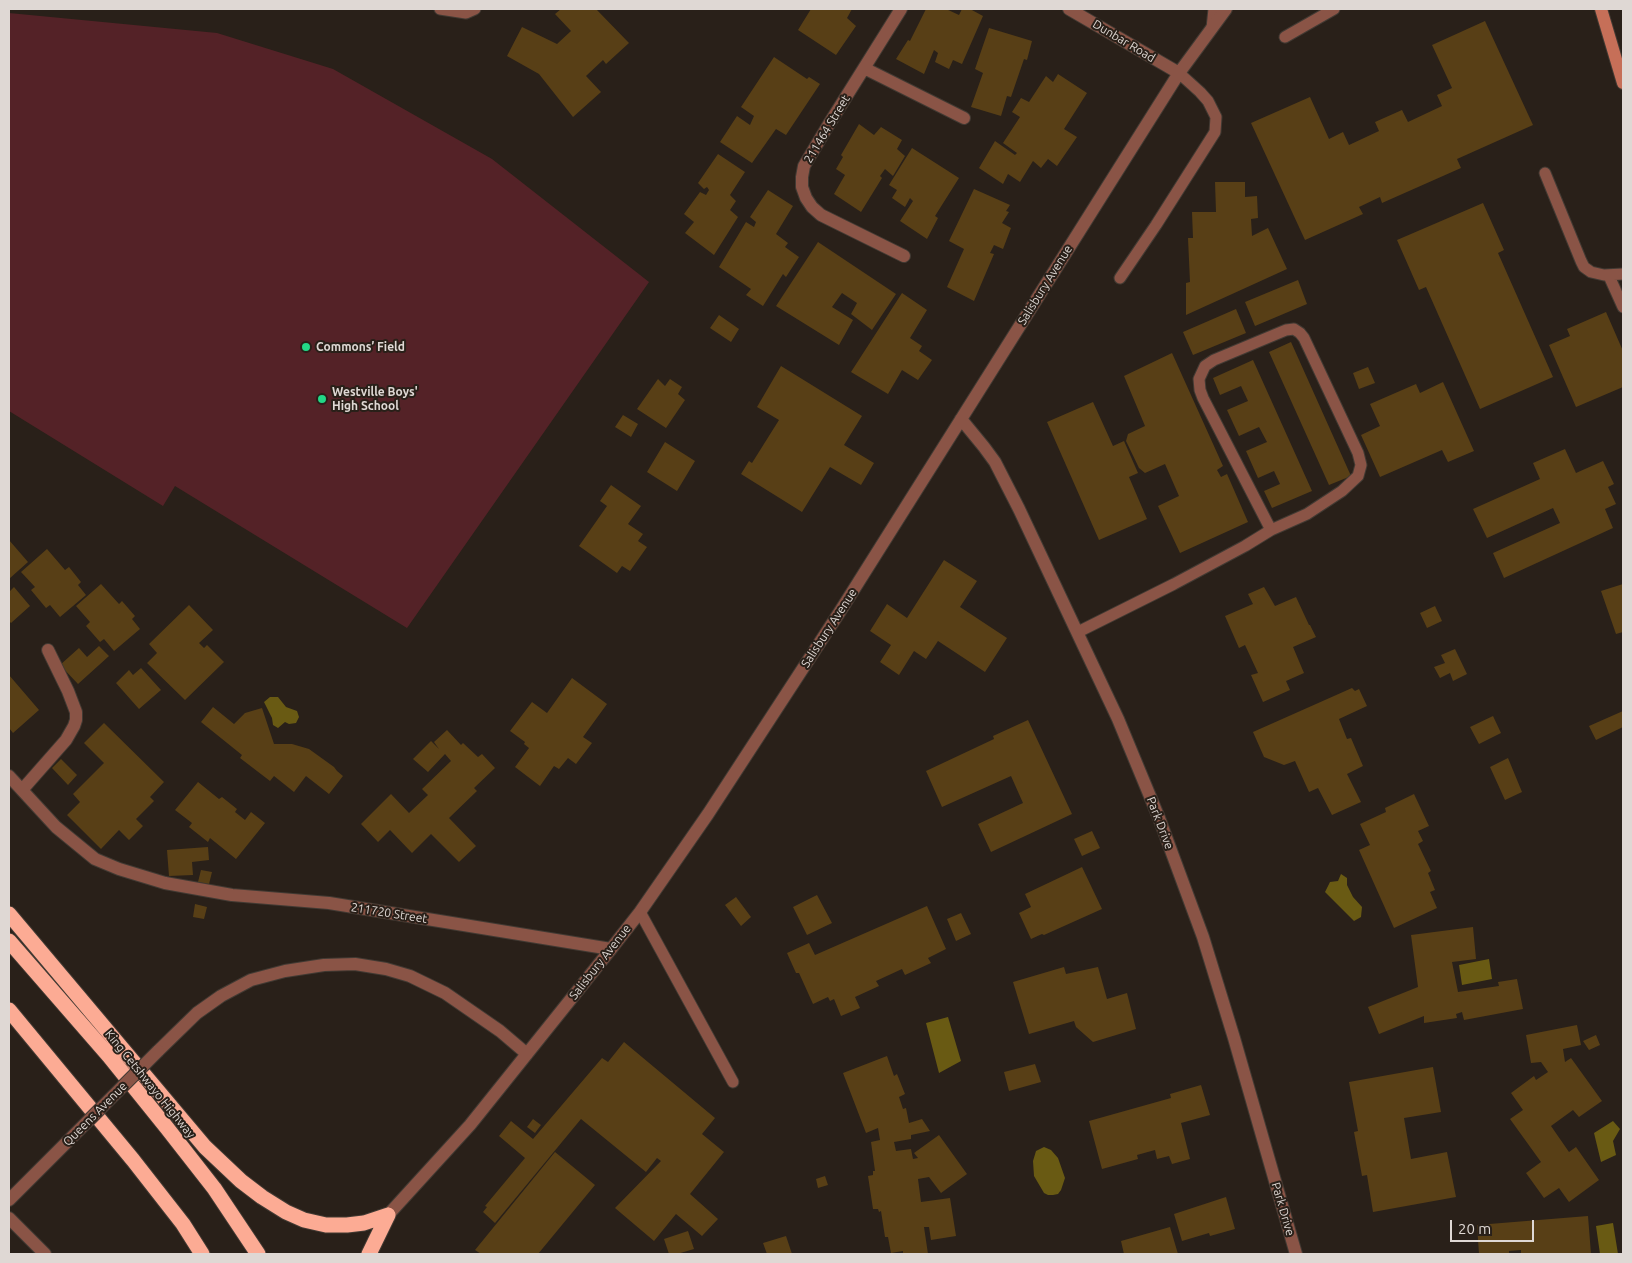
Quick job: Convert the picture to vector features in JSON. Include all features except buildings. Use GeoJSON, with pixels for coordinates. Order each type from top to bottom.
{"type":"FeatureCollection","features":[{"type":"Feature","properties":{"kind":"highway"},"geometry":{"type":"LineString","coordinates":[[9,914],[205,1147],[262,1198],[304,1220],[326,1224],[347,1225],[364,1223],[388,1215]]}},
{"type":"Feature","properties":{"kind":"highway","name":"King Cetshwayo Highway"},"geometry":{"type":"LineString","coordinates":[[9,941],[109,1056],[167,1128],[214,1188],[258,1254]]}},
{"type":"Feature","properties":{"kind":"highway"},"geometry":{"type":"LineString","coordinates":[[9,1010],[133,1160],[183,1224],[202,1254]]}},
{"type":"Feature","properties":{"kind":"highway"},"geometry":{"type":"LineString","coordinates":[[369,1254],[388,1215]]}},
{"type":"Feature","properties":{"kind":"street","name":"211464 Street"},"geometry":{"type":"LineString","coordinates":[[901,9],[804,166],[802,187],[812,207],[821,215],[904,256]]}},
{"type":"Feature","properties":{"kind":"street","name":"Dunbar Road"},"geometry":{"type":"LineString","coordinates":[[1069,9],[1178,73]]}},
{"type":"Feature","properties":{"kind":"street","name":"Salisbury Avenue"},"geometry":{"type":"LineString","coordinates":[[388,1215],[470,1125],[640,912],[708,814],[834,621],[1178,73],[1226,9]]}},
{"type":"Feature","properties":{"kind":"street"},"geometry":{"type":"LineString","coordinates":[[1601,9],[1623,83]]}},
{"type":"Feature","properties":{"kind":"street"},"geometry":{"type":"LineString","coordinates":[[864,68],[964,118]]}},
{"type":"Feature","properties":{"kind":"street","name":"Park Drive"},"geometry":{"type":"LineString","coordinates":[[961,420],[995,462],[1019,509],[1118,719],[1159,818],[1202,937],[1234,1038],[1296,1254]]}},
{"type":"Feature","properties":{"kind":"street"},"geometry":{"type":"LineString","coordinates":[[22,790],[66,740],[76,720],[76,712],[68,691],[48,650]]}},
{"type":"Feature","properties":{"kind":"street","name":"211720 Street"},"geometry":{"type":"LineString","coordinates":[[9,776],[56,826],[95,859],[119,869],[165,883],[232,895],[330,903],[611,949]]}},
{"type":"Feature","properties":{"kind":"street","name":"Queens Avenue"},"geometry":{"type":"LineString","coordinates":[[9,1200],[197,1014],[221,996],[251,980],[285,971],[324,965],[355,964],[386,969],[410,976],[445,993],[500,1031],[528,1054]]}},
{"type":"Feature","properties":{"kind":"street"},"geometry":{"type":"LineString","coordinates":[[9,1218],[45,1254]]}},
{"type":"Feature","properties":{"kind":"lane"},"geometry":{"type":"LineString","coordinates":[[440,9],[466,13],[475,9]]}},
{"type":"Feature","properties":{"kind":"lane"},"geometry":{"type":"LineString","coordinates":[[1212,28],[1214,9]]}},
{"type":"Feature","properties":{"kind":"lane"},"geometry":{"type":"LineString","coordinates":[[1285,37],[1334,9]]}},
{"type":"Feature","properties":{"kind":"lane"},"geometry":{"type":"LineString","coordinates":[[1120,278],[1156,226],[1215,132],[1216,117],[1208,101],[1178,73]]}},
{"type":"Feature","properties":{"kind":"lane"},"geometry":{"type":"LineString","coordinates":[[1546,173],[1583,265],[1592,272],[1609,276],[1623,274]]}},
{"type":"Feature","properties":{"kind":"lane"},"geometry":{"type":"LineString","coordinates":[[1609,276],[1623,307]]}},
{"type":"Feature","properties":{"kind":"lane"},"geometry":{"type":"LineString","coordinates":[[1078,632],[1174,584],[1271,530],[1306,514],[1342,491],[1358,476],[1361,465],[1358,453],[1310,351],[1300,333],[1294,329],[1286,330],[1214,360],[1205,366],[1200,378],[1200,390],[1203,398],[1271,530]]}},
{"type":"Feature","properties":{"kind":"lane"},"geometry":{"type":"LineString","coordinates":[[640,912],[733,1082]]}},
{"type":"Feature","properties":{"kind":"shaded area","name":"Commons’ Field"},"geometry":{"type":"Polygon","coordinates":[[[9,13],[217,33],[333,69],[492,159],[649,282],[407,628],[175,486],[163,506],[9,411],[9,13]]]}},
{"type":"Feature","properties":{"kind":"shaded area"},"geometry":{"type":"Polygon","coordinates":[[[270,697],[278,697],[286,707],[297,711],[299,717],[296,723],[289,724],[285,722],[278,728],[273,725],[272,718],[264,702],[270,697]]]}},
{"type":"Feature","properties":{"kind":"shaded area"},"geometry":{"type":"Polygon","coordinates":[[[1341,874],[1347,878],[1347,885],[1353,897],[1362,907],[1361,917],[1354,921],[1325,892],[1330,882],[1338,881],[1341,874]]]}},
{"type":"Feature","properties":{"kind":"shaded area"},"geometry":{"type":"Polygon","coordinates":[[[1489,959],[1492,979],[1462,985],[1459,965],[1489,959]]]}},
{"type":"Feature","properties":{"kind":"shaded area"},"geometry":{"type":"Polygon","coordinates":[[[948,1017],[961,1061],[939,1073],[926,1023],[948,1017]]]}},
{"type":"Feature","properties":{"kind":"shaded area"},"geometry":{"type":"Polygon","coordinates":[[[1613,1121],[1620,1129],[1613,1141],[1616,1155],[1601,1162],[1594,1133],[1613,1121]]]}},
{"type":"Feature","properties":{"kind":"shaded area"},"geometry":{"type":"Polygon","coordinates":[[[1044,1147],[1051,1150],[1058,1158],[1065,1178],[1058,1194],[1048,1195],[1044,1193],[1034,1176],[1033,1161],[1036,1151],[1044,1147]]]}},
{"type":"Feature","properties":{"kind":"shaded area"},"geometry":{"type":"Polygon","coordinates":[[[1613,1223],[1618,1254],[1600,1254],[1596,1226],[1613,1223]]]}},
{"type":"Feature","properties":{"kind":"place","name":"Commons’ Field"},"geometry":{"type":"Point","coordinates":[306,347]}},
{"type":"Feature","properties":{"kind":"place","name":"Westville Boys' High School"},"geometry":{"type":"Point","coordinates":[322,399]}}]}
